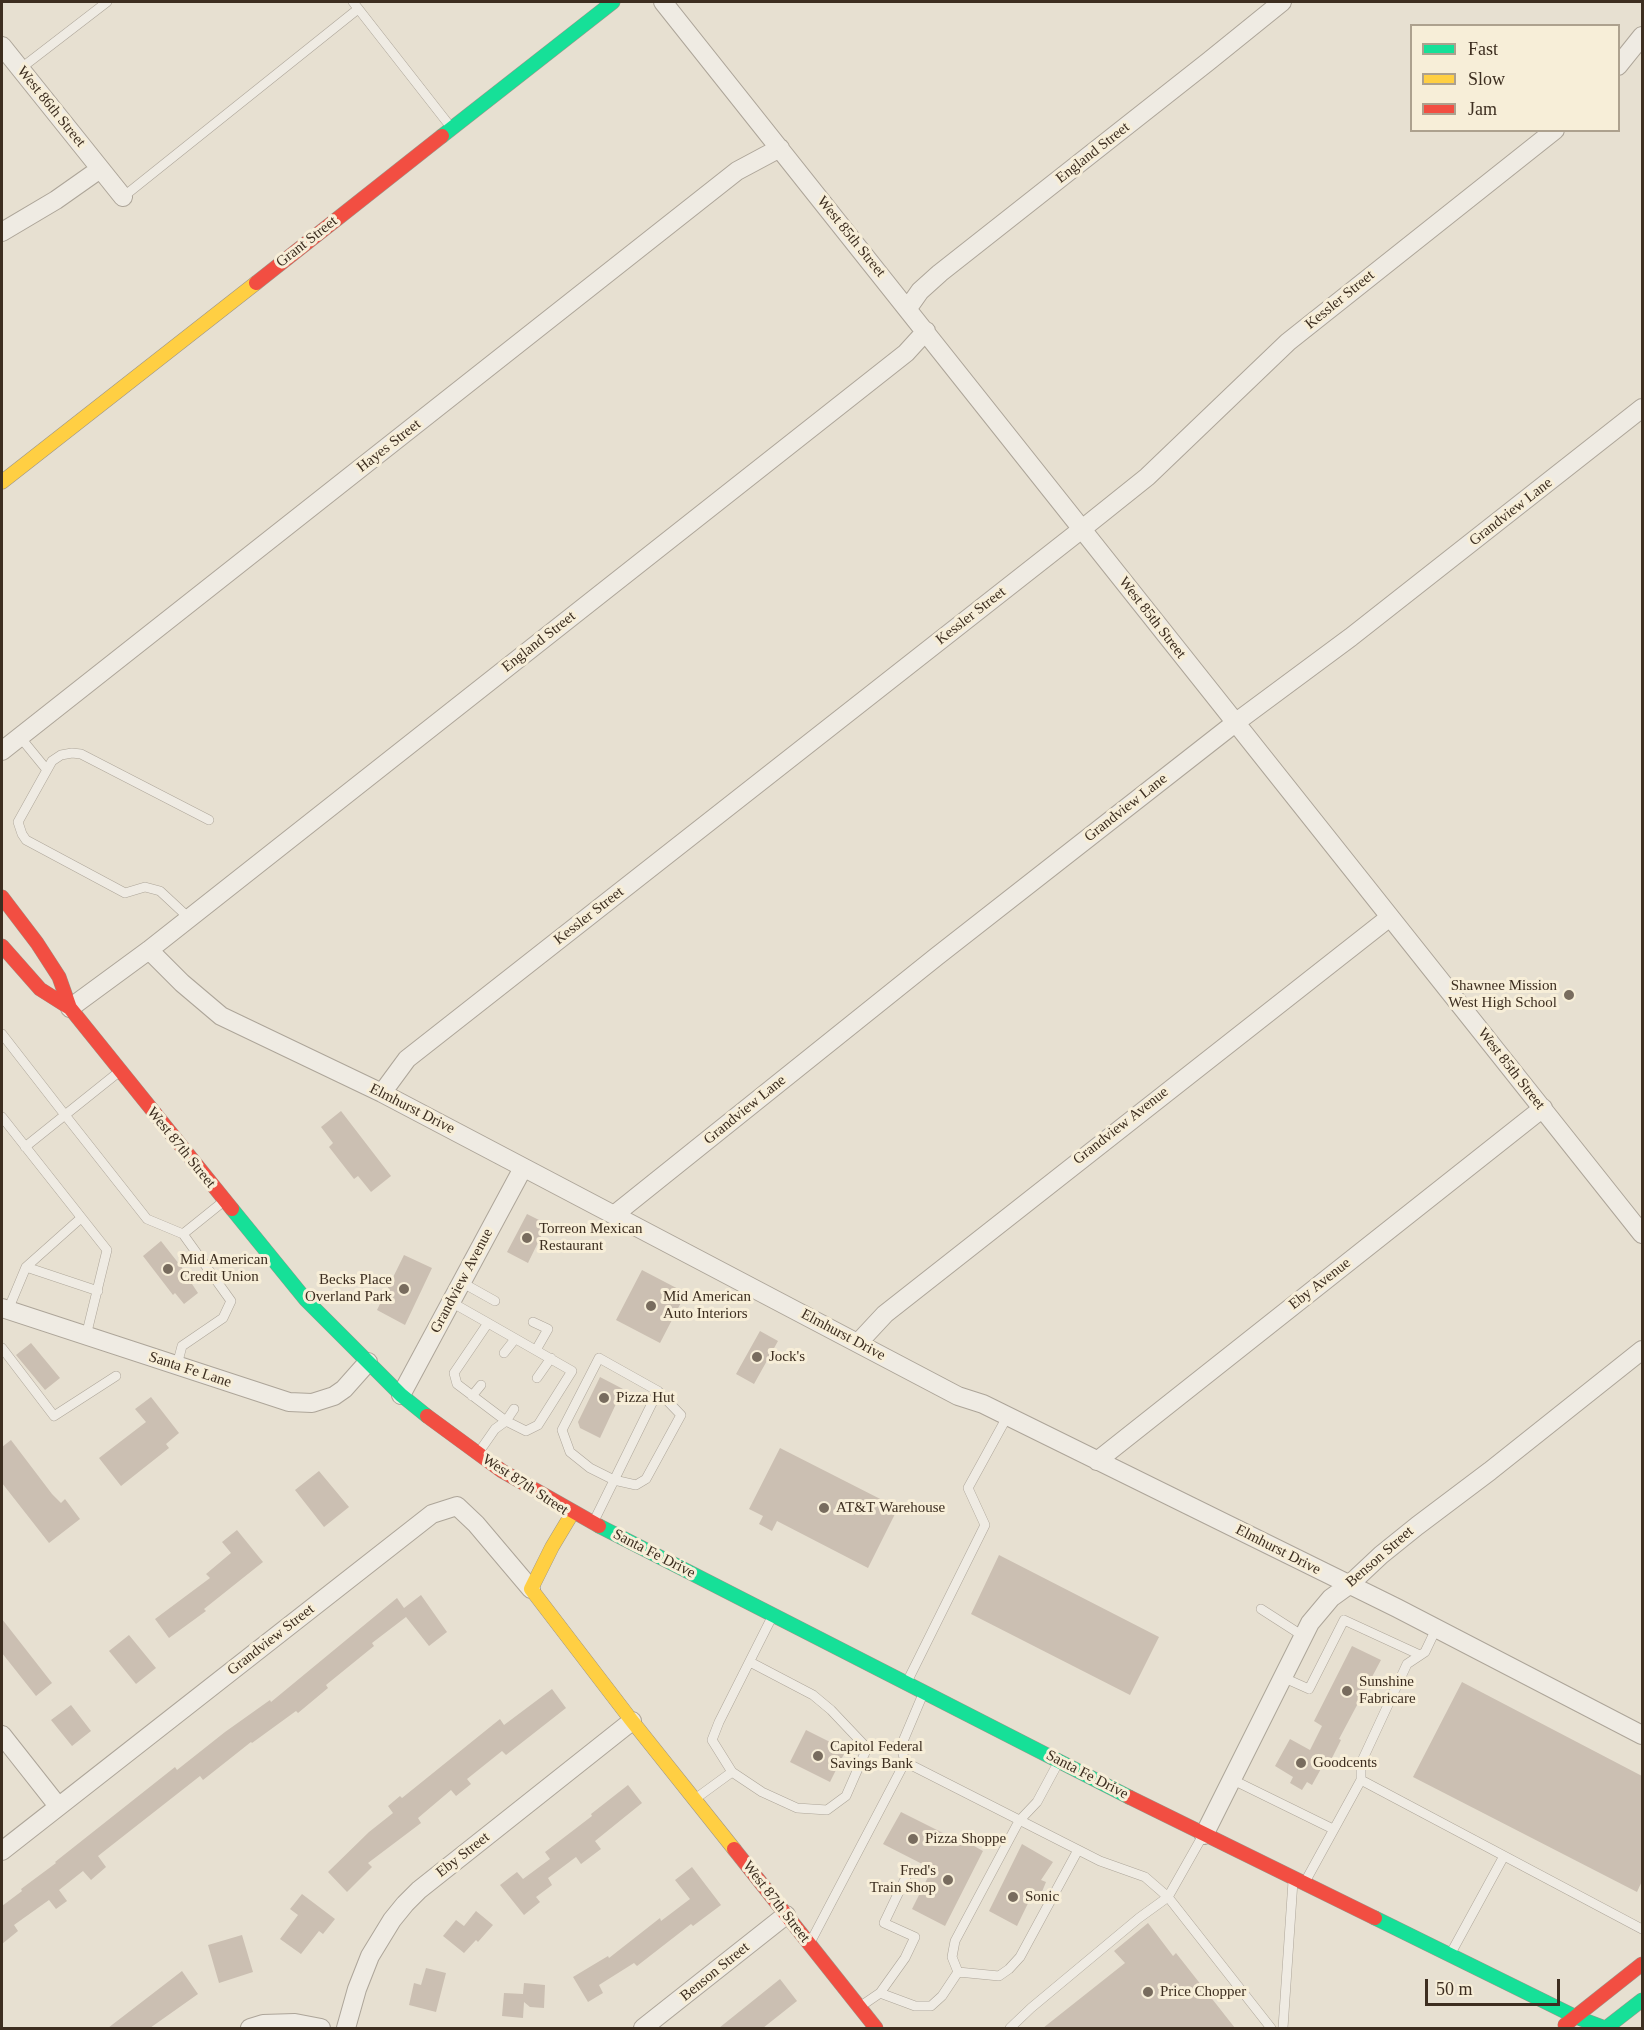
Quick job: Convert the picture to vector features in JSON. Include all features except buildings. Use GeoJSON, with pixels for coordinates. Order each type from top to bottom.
{"type":"FeatureCollection","features":[{"type":"Feature","properties":{"kind":"main road","name":"Grant Street"},"geometry":{"type":"LineString","coordinates":[[2,482],[613,2]]}},
{"type":"Feature","properties":{"kind":"main road","name":"West 87th Street"},"geometry":{"type":"LineString","coordinates":[[2,897],[37,943],[59,977],[70,1008]]}},
{"type":"Feature","properties":{"kind":"main road","name":"West 87th Street"},"geometry":{"type":"LineString","coordinates":[[2,946],[40,988],[70,1008],[224,1202],[306,1300],[401,1395],[502,1471],[573,1512],[531,1589],[632,1721],[876,2028]]}},
{"type":"Feature","properties":{"kind":"main road","name":"Santa Fe Drive"},"geometry":{"type":"LineString","coordinates":[[573,1512],[1204,1835],[1576,2017],[1605,2028]]}},
{"type":"Feature","properties":{"kind":"main road"},"geometry":{"type":"LineString","coordinates":[[1561,2028],[1642,1964]]}},
{"type":"Feature","properties":{"kind":"main road"},"geometry":{"type":"LineString","coordinates":[[1605,2028],[1642,2000]]}},
{"type":"Feature","properties":{"kind":"street","name":"West 85th Street"},"geometry":{"type":"LineString","coordinates":[[663,2],[1642,1234]]}},
{"type":"Feature","properties":{"kind":"street","name":"England Street"},"geometry":{"type":"LineString","coordinates":[[908,308],[920,291],[940,273],[1282,2]]}},
{"type":"Feature","properties":{"kind":"street"},"geometry":{"type":"LineString","coordinates":[[1620,64],[1642,36]]}},
{"type":"Feature","properties":{"kind":"street","name":"West 86th Street"},"geometry":{"type":"LineString","coordinates":[[2,46],[123,197]]}},
{"type":"Feature","properties":{"kind":"street","name":"Kessler Street"},"geometry":{"type":"LineString","coordinates":[[382,1093],[407,1059],[1147,477],[1236,390],[1296,336],[1552,132]]}},
{"type":"Feature","properties":{"kind":"street","name":"Hayes Street"},"geometry":{"type":"LineString","coordinates":[[2,751],[736,171],[780,148]]}},
{"type":"Feature","properties":{"kind":"street"},"geometry":{"type":"LineString","coordinates":[[2,232],[56,200],[100,169]]}},
{"type":"Feature","properties":{"kind":"street","name":"England Street"},"geometry":{"type":"LineString","coordinates":[[149,950],[906,353],[926,331]]}},
{"type":"Feature","properties":{"kind":"street","name":"Grandview Lane"},"geometry":{"type":"LineString","coordinates":[[614,1215],[936,957],[1235,723],[1351,637],[1642,408]]}},
{"type":"Feature","properties":{"kind":"street","name":"Grandview Avenue"},"geometry":{"type":"LineString","coordinates":[[858,1343],[885,1314],[1390,917]]}},
{"type":"Feature","properties":{"kind":"street"},"geometry":{"type":"LineString","coordinates":[[70,1008],[149,950]]}},
{"type":"Feature","properties":{"kind":"street","name":"Elmhurst Drive"},"geometry":{"type":"LineString","coordinates":[[149,950],[182,984],[221,1016],[382,1093],[958,1396],[983,1404],[1349,1585],[1642,1735]]}},
{"type":"Feature","properties":{"kind":"street","name":"Eby Avenue"},"geometry":{"type":"LineString","coordinates":[[1097,1461],[1542,1108]]}},
{"type":"Feature","properties":{"kind":"street","name":"Grandview Avenue"},"geometry":{"type":"LineString","coordinates":[[401,1395],[523,1167]]}},
{"type":"Feature","properties":{"kind":"street","name":"Santa Fe Lane"},"geometry":{"type":"LineString","coordinates":[[5,1309],[289,1402],[312,1403],[334,1395],[344,1389],[368,1362]]}},
{"type":"Feature","properties":{"kind":"street","name":"Benson Street"},"geometry":{"type":"LineString","coordinates":[[1204,1835],[1310,1623],[1331,1598],[1417,1526],[1642,1350]]}},
{"type":"Feature","properties":{"kind":"street","name":"Grandview Street"},"geometry":{"type":"LineString","coordinates":[[2,1851],[432,1514],[457,1506],[476,1524],[531,1589]]}},
{"type":"Feature","properties":{"kind":"street","name":"Eby Street"},"geometry":{"type":"LineString","coordinates":[[346,2028],[366,1964],[392,1920],[405,1904],[419,1890],[632,1721]]}},
{"type":"Feature","properties":{"kind":"street"},"geometry":{"type":"LineString","coordinates":[[2,1735],[58,1806]]}},
{"type":"Feature","properties":{"kind":"street","name":"Benson Street"},"geometry":{"type":"LineString","coordinates":[[643,2028],[786,1915]]}},
{"type":"Feature","properties":{"kind":"street"},"geometry":{"type":"LineString","coordinates":[[250,2028],[264,2024],[295,2023],[321,2028]]}},
{"type":"Feature","properties":{"kind":"lane"},"geometry":{"type":"LineString","coordinates":[[20,69],[107,2]]}},
{"type":"Feature","properties":{"kind":"lane"},"geometry":{"type":"LineString","coordinates":[[123,197],[355,5],[452,128]]}},
{"type":"Feature","properties":{"kind":"lane"},"geometry":{"type":"LineString","coordinates":[[20,737],[47,770]]}},
{"type":"Feature","properties":{"kind":"lane"},"geometry":{"type":"LineString","coordinates":[[189,918],[160,891],[146,886],[125,893],[26,840],[18,822],[52,761],[61,754],[72,753],[81,754],[209,820]]}},
{"type":"Feature","properties":{"kind":"lane"},"geometry":{"type":"LineString","coordinates":[[2,1034],[147,1219],[183,1234],[231,1301],[223,1318],[182,1346],[177,1365]]}},
{"type":"Feature","properties":{"kind":"lane"},"geometry":{"type":"LineString","coordinates":[[25,1147],[120,1071]]}},
{"type":"Feature","properties":{"kind":"lane"},"geometry":{"type":"LineString","coordinates":[[2,1117],[107,1250],[86,1336]]}},
{"type":"Feature","properties":{"kind":"lane"},"geometry":{"type":"LineString","coordinates":[[183,1234],[224,1202]]}},
{"type":"Feature","properties":{"kind":"lane"},"geometry":{"type":"LineString","coordinates":[[5,1309],[26,1267],[81,1218]]}},
{"type":"Feature","properties":{"kind":"lane"},"geometry":{"type":"LineString","coordinates":[[26,1267],[98,1291]]}},
{"type":"Feature","properties":{"kind":"lane"},"geometry":{"type":"LineString","coordinates":[[461,1282],[495,1301]]}},
{"type":"Feature","properties":{"kind":"lane"},"geometry":{"type":"LineString","coordinates":[[451,1302],[536,1350],[572,1371],[538,1425],[526,1431],[506,1421],[457,1384],[454,1373],[488,1323]]}},
{"type":"Feature","properties":{"kind":"lane"},"geometry":{"type":"LineString","coordinates":[[533,1322],[548,1329],[536,1350]]}},
{"type":"Feature","properties":{"kind":"lane"},"geometry":{"type":"LineString","coordinates":[[504,1353],[516,1339]]}},
{"type":"Feature","properties":{"kind":"lane"},"geometry":{"type":"LineString","coordinates":[[2,1348],[54,1416],[116,1376]]}},
{"type":"Feature","properties":{"kind":"lane"},"geometry":{"type":"LineString","coordinates":[[599,1358],[658,1390],[681,1415],[646,1479],[636,1485],[614,1480],[590,1468],[570,1452],[562,1430],[599,1358]]}},
{"type":"Feature","properties":{"kind":"lane"},"geometry":{"type":"LineString","coordinates":[[537,1378],[551,1359]]}},
{"type":"Feature","properties":{"kind":"lane"},"geometry":{"type":"LineString","coordinates":[[472,1396],[481,1385]]}},
{"type":"Feature","properties":{"kind":"lane"},"geometry":{"type":"LineString","coordinates":[[593,1523],[658,1390]]}},
{"type":"Feature","properties":{"kind":"lane"},"geometry":{"type":"LineString","coordinates":[[478,1454],[495,1428],[506,1421],[514,1409]]}},
{"type":"Feature","properties":{"kind":"lane"},"geometry":{"type":"LineString","coordinates":[[907,1683],[985,1525],[968,1488],[1007,1417]]}},
{"type":"Feature","properties":{"kind":"lane"},"geometry":{"type":"LineString","coordinates":[[1261,1609],[1304,1636]]}},
{"type":"Feature","properties":{"kind":"lane"},"geometry":{"type":"LineString","coordinates":[[774,1615],[712,1740],[732,1772],[762,1792],[797,1808],[827,1810],[846,1797],[867,1748]]}},
{"type":"Feature","properties":{"kind":"lane"},"geometry":{"type":"LineString","coordinates":[[1282,1677],[1309,1689],[1344,1620],[1420,1656]]}},
{"type":"Feature","properties":{"kind":"lane"},"geometry":{"type":"LineString","coordinates":[[1283,2028],[1298,1881],[1333,1829],[1361,1780],[1361,1763],[1407,1664],[1425,1652],[1436,1629]]}},
{"type":"Feature","properties":{"kind":"lane"},"geometry":{"type":"LineString","coordinates":[[750,1662],[813,1695],[831,1710],[867,1748],[901,1746]]}},
{"type":"Feature","properties":{"kind":"lane"},"geometry":{"type":"LineString","coordinates":[[809,1944],[905,1762],[901,1746],[924,1692]]}},
{"type":"Feature","properties":{"kind":"lane"},"geometry":{"type":"LineString","coordinates":[[958,1972],[952,1957],[955,1941],[1019,1821],[1037,1802],[1059,1761]]}},
{"type":"Feature","properties":{"kind":"lane"},"geometry":{"type":"LineString","coordinates":[[905,1762],[1100,1861],[1145,1877],[1168,1897],[1271,2028]]}},
{"type":"Feature","properties":{"kind":"lane"},"geometry":{"type":"LineString","coordinates":[[694,1799],[732,1772]]}},
{"type":"Feature","properties":{"kind":"lane"},"geometry":{"type":"LineString","coordinates":[[1231,1779],[1333,1829]]}},
{"type":"Feature","properties":{"kind":"lane"},"geometry":{"type":"LineString","coordinates":[[1361,1780],[1642,1927]]}},
{"type":"Feature","properties":{"kind":"lane"},"geometry":{"type":"LineString","coordinates":[[1010,2028],[1139,1918],[1168,1897],[1204,1835]]}},
{"type":"Feature","properties":{"kind":"lane"},"geometry":{"type":"LineString","coordinates":[[958,1972],[999,1976],[1009,1969],[1020,1957],[1078,1850]]}},
{"type":"Feature","properties":{"kind":"lane"},"geometry":{"type":"LineString","coordinates":[[1450,1955],[1504,1856]]}},
{"type":"Feature","properties":{"kind":"lane"},"geometry":{"type":"LineString","coordinates":[[859,2008],[880,1993],[904,1958],[915,1937],[884,1923],[906,1877]]}},
{"type":"Feature","properties":{"kind":"lane"},"geometry":{"type":"LineString","coordinates":[[880,1993],[915,2006],[931,2006],[942,1996],[958,1972]]}},
{"type":"Feature","properties":{"kind":"traffic: fast"},"geometry":{"type":"LineString","coordinates":[[442,136],[613,2]]}},
{"type":"Feature","properties":{"kind":"traffic: fast"},"geometry":{"type":"LineString","coordinates":[[232,1209],[306,1300],[401,1395],[427,1416]]}},
{"type":"Feature","properties":{"kind":"traffic: fast"},"geometry":{"type":"LineString","coordinates":[[599,1526],[1129,1797]]}},
{"type":"Feature","properties":{"kind":"traffic: fast"},"geometry":{"type":"LineString","coordinates":[[1375,1918],[1576,2017],[1605,2028]]}},
{"type":"Feature","properties":{"kind":"traffic: fast"},"geometry":{"type":"LineString","coordinates":[[1606,2028],[1642,2000]]}},
{"type":"Feature","properties":{"kind":"traffic: slow"},"geometry":{"type":"LineString","coordinates":[[2,482],[256,283]]}},
{"type":"Feature","properties":{"kind":"traffic: slow"},"geometry":{"type":"LineString","coordinates":[[573,1512],[531,1589],[734,1849]]}},
{"type":"Feature","properties":{"kind":"traffic: jam"},"geometry":{"type":"LineString","coordinates":[[256,283],[442,136]]}},
{"type":"Feature","properties":{"kind":"traffic: jam"},"geometry":{"type":"LineString","coordinates":[[2,897],[37,943],[59,977],[70,1008],[232,1209]]}},
{"type":"Feature","properties":{"kind":"traffic: jam"},"geometry":{"type":"LineString","coordinates":[[2,946],[40,989],[70,1008]]}},
{"type":"Feature","properties":{"kind":"traffic: jam"},"geometry":{"type":"LineString","coordinates":[[427,1416],[502,1471],[599,1526]]}},
{"type":"Feature","properties":{"kind":"traffic: jam"},"geometry":{"type":"LineString","coordinates":[[1129,1797],[1375,1918]]}},
{"type":"Feature","properties":{"kind":"traffic: jam"},"geometry":{"type":"LineString","coordinates":[[734,1849],[876,2028]]}},
{"type":"Feature","properties":{"kind":"traffic: jam"},"geometry":{"type":"LineString","coordinates":[[1565,2025],[1642,1964]]}},
{"type":"Feature","properties":{"kind":"place","name":"Shawnee Mission West High School"},"geometry":{"type":"Point","coordinates":[1569,995]}},
{"type":"Feature","properties":{"kind":"place","name":"Torreon Mexican Restaurant"},"geometry":{"type":"Point","coordinates":[527,1238]}},
{"type":"Feature","properties":{"kind":"place","name":"Mid American Credit Union"},"geometry":{"type":"Point","coordinates":[168,1269]}},
{"type":"Feature","properties":{"kind":"place","name":"Becks Place Overland Park"},"geometry":{"type":"Point","coordinates":[404,1289]}},
{"type":"Feature","properties":{"kind":"place","name":"Mid American Auto Interiors"},"geometry":{"type":"Point","coordinates":[651,1306]}},
{"type":"Feature","properties":{"kind":"place","name":"Jock's"},"geometry":{"type":"Point","coordinates":[757,1357]}},
{"type":"Feature","properties":{"kind":"place","name":"Pizza Hut"},"geometry":{"type":"Point","coordinates":[604,1398]}},
{"type":"Feature","properties":{"kind":"place","name":"AT&T Warehouse"},"geometry":{"type":"Point","coordinates":[824,1508]}},
{"type":"Feature","properties":{"kind":"place","name":"Sunshine Fabricare"},"geometry":{"type":"Point","coordinates":[1347,1691]}},
{"type":"Feature","properties":{"kind":"place","name":"Capitol Federal Savings Bank"},"geometry":{"type":"Point","coordinates":[818,1756]}},
{"type":"Feature","properties":{"kind":"place","name":"Goodcents"},"geometry":{"type":"Point","coordinates":[1301,1763]}},
{"type":"Feature","properties":{"kind":"place","name":"Pizza Shoppe"},"geometry":{"type":"Point","coordinates":[913,1839]}},
{"type":"Feature","properties":{"kind":"place","name":"Fred's Train Shop"},"geometry":{"type":"Point","coordinates":[948,1880]}},
{"type":"Feature","properties":{"kind":"place","name":"Sonic"},"geometry":{"type":"Point","coordinates":[1013,1897]}},
{"type":"Feature","properties":{"kind":"place","name":"Price Chopper"},"geometry":{"type":"Point","coordinates":[1148,1992]}}]}
